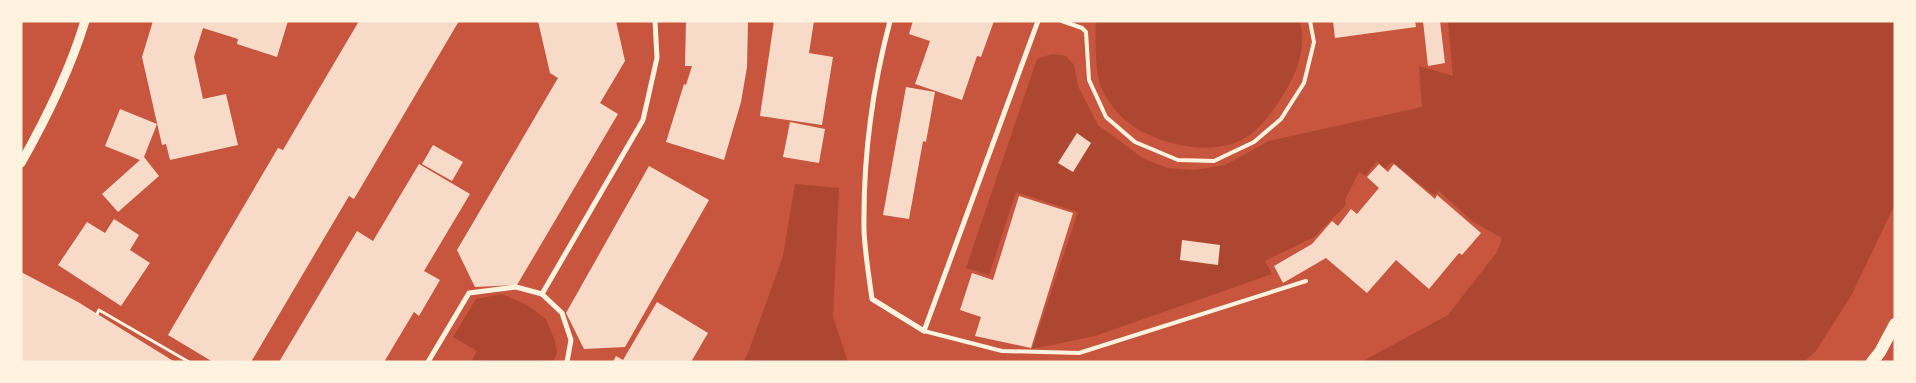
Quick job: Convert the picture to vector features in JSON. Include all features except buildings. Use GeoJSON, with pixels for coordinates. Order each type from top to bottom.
{"type":"FeatureCollection","features":[{"type":"Feature","properties":{"kind":"main road"},"geometry":{"type":"LineString","coordinates":[[1872,362],[1880,352],[1895,324]]}},
{"type":"Feature","properties":{"kind":"street"},"geometry":{"type":"LineString","coordinates":[[21,163],[51,104],[86,21]]}},
{"type":"Feature","properties":{"kind":"street"},"geometry":{"type":"LineString","coordinates":[[542,294],[643,120],[656,58],[655,21]]}},
{"type":"Feature","properties":{"kind":"street"},"geometry":{"type":"LineString","coordinates":[[890,21],[879,61],[865,160],[864,232],[872,299],[924,331],[1038,21]]}},
{"type":"Feature","properties":{"kind":"street"},"geometry":{"type":"LineString","coordinates":[[428,362],[469,292],[516,287],[542,294],[562,313],[571,340],[568,362]]}},
{"type":"Feature","properties":{"kind":"lane"},"geometry":{"type":"LineString","coordinates":[[1062,21],[1082,28],[1086,32],[1088,80],[1106,117],[1135,142],[1178,160],[1214,161],[1254,142],[1281,119],[1304,83],[1314,42],[1310,21]]}},
{"type":"Feature","properties":{"kind":"lane"},"geometry":{"type":"LineString","coordinates":[[924,331],[1002,351],[1079,352],[1306,281]]}},
{"type":"Feature","properties":{"kind":"path"},"geometry":{"type":"LineString","coordinates":[[97,314],[100,310],[190,362]]}},
{"type":"Feature","properties":{"kind":"shaded area"},"geometry":{"type":"Polygon","coordinates":[[[1096,21],[1300,21],[1302,48],[1298,66],[1291,82],[1266,119],[1251,134],[1238,142],[1223,146],[1207,148],[1190,147],[1143,132],[1130,124],[1107,99],[1098,75],[1096,21]]]}},
{"type":"Feature","properties":{"kind":"shaded area"},"geometry":{"type":"Polygon","coordinates":[[[1448,21],[1895,21],[1895,204],[1852,294],[1816,351],[1804,362],[1361,362],[1448,315],[1497,252],[1502,238],[1472,221],[1439,191],[1434,195],[1392,162],[1385,169],[1377,161],[1365,176],[1359,172],[1345,200],[1346,205],[1314,237],[1265,261],[1272,274],[1095,336],[1032,349],[1078,212],[1016,192],[989,275],[966,268],[1037,59],[1052,54],[1066,56],[1074,65],[1078,86],[1098,125],[1144,159],[1168,168],[1195,170],[1225,165],[1269,141],[1422,107],[1419,66],[1453,76],[1448,21]]]}},
{"type":"Feature","properties":{"kind":"shaded area"},"geometry":{"type":"Polygon","coordinates":[[[795,184],[839,188],[833,317],[848,362],[743,362],[748,353],[783,256],[795,184]]]}},
{"type":"Feature","properties":{"kind":"shaded area"},"geometry":{"type":"Polygon","coordinates":[[[502,294],[527,305],[546,319],[555,341],[557,352],[553,362],[471,362],[477,351],[453,337],[476,299],[502,294]]]}}]}
